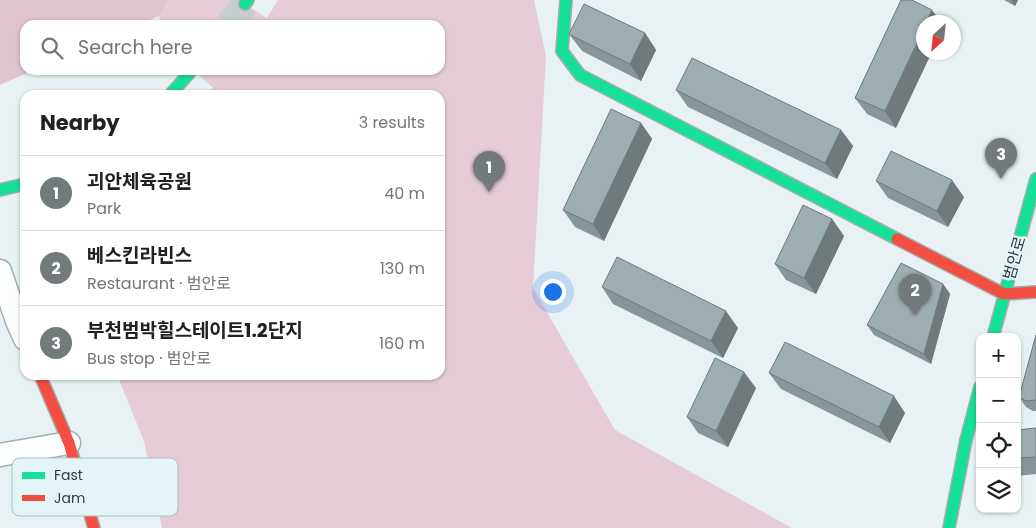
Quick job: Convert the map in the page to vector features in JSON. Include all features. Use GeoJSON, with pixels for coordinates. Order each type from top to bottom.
{"type":"FeatureCollection","features":[{"type":"Feature","properties":{"kind":"street"},"geometry":{"type":"LineString","coordinates":[[566,0],[562,51],[580,75],[1004,294],[1036,292]]}},
{"type":"Feature","properties":{"kind":"street"},"geometry":{"type":"LineString","coordinates":[[174,90],[188,75]]}},
{"type":"Feature","properties":{"kind":"street","name":"범안로"},"geometry":{"type":"LineString","coordinates":[[994,333],[1036,179]]}},
{"type":"Feature","properties":{"kind":"street"},"geometry":{"type":"LineString","coordinates":[[0,190],[20,185]]}},
{"type":"Feature","properties":{"kind":"street"},"geometry":{"type":"LineString","coordinates":[[0,271],[17,326]]}},
{"type":"Feature","properties":{"kind":"street"},"geometry":{"type":"LineString","coordinates":[[42,380],[73,458]]}},
{"type":"Feature","properties":{"kind":"street"},"geometry":{"type":"LineString","coordinates":[[948,528],[966,440],[976,402]]}},
{"type":"Feature","properties":{"kind":"street"},"geometry":{"type":"LineString","coordinates":[[0,455],[69,443]]}},
{"type":"Feature","properties":{"kind":"street"},"geometry":{"type":"LineString","coordinates":[[90,516],[94,528]]}},
{"type":"Feature","properties":{"kind":"shaded area"},"geometry":{"type":"Polygon","coordinates":[[[0,0],[169,0],[159,16],[150,20],[20,20],[20,75],[23,75],[0,85],[0,0]]]}},
{"type":"Feature","properties":{"kind":"shaded area"},"geometry":{"type":"Polygon","coordinates":[[[169,0],[239,0],[267,18],[278,0],[534,0],[546,56],[533,288],[615,430],[792,528],[162,528],[160,516],[178,516],[178,458],[148,458],[144,441],[119,380],[445,380],[445,90],[210,90],[213,88],[199,75],[445,75],[445,20],[160,20],[159,16],[169,0]]]}},
{"type":"Feature","properties":{"kind":"building"},"geometry":{"type":"Polygon","coordinates":[[[901,0],[912,0],[932,10],[930,15],[916,15],[916,45],[885,111],[855,98],[901,0]]]}},
{"type":"Feature","properties":{"kind":"building"},"geometry":{"type":"Polygon","coordinates":[[[584,4],[645,33],[630,64],[569,34],[584,4]]]}},
{"type":"Feature","properties":{"kind":"building"},"geometry":{"type":"Polygon","coordinates":[[[692,58],[841,130],[825,163],[676,90],[692,58]]]}},
{"type":"Feature","properties":{"kind":"building"},"geometry":{"type":"Polygon","coordinates":[[[611,109],[641,123],[593,224],[563,210],[611,109]]]}},
{"type":"Feature","properties":{"kind":"building"},"geometry":{"type":"Polygon","coordinates":[[[891,151],[952,180],[937,211],[876,181],[891,151]]]}},
{"type":"Feature","properties":{"kind":"building"},"geometry":{"type":"Polygon","coordinates":[[[803,205],[832,219],[804,278],[775,264],[803,205]]]}},
{"type":"Feature","properties":{"kind":"building"},"geometry":{"type":"Polygon","coordinates":[[[617,257],[726,311],[711,341],[602,287],[617,257]]]}},
{"type":"Feature","properties":{"kind":"building"},"geometry":{"type":"Polygon","coordinates":[[[901,263],[943,284],[924,354],[867,325],[901,263]]]}},
{"type":"Feature","properties":{"kind":"building"},"geometry":{"type":"Polygon","coordinates":[[[1036,335],[1036,400],[1026,401],[1021,398],[1021,390],[1036,335]]]}},
{"type":"Feature","properties":{"kind":"building"},"geometry":{"type":"Polygon","coordinates":[[[785,342],[894,396],[879,427],[769,373],[785,342]]]}},
{"type":"Feature","properties":{"kind":"building"},"geometry":{"type":"Polygon","coordinates":[[[715,358],[744,372],[716,431],[687,417],[715,358]]]}},
{"type":"Feature","properties":{"kind":"building"},"geometry":{"type":"Polygon","coordinates":[[[1036,428],[1036,457],[1021,458],[1021,430],[1036,428]]]}},
{"type":"Feature","properties":{"kind":"tunnel"},"geometry":{"type":"LineString","coordinates":[[233,20],[245,4]]}},
{"type":"Feature","properties":{"kind":"traffic: fast"},"geometry":{"type":"LineString","coordinates":[[245,4],[248,0]]}},
{"type":"Feature","properties":{"kind":"traffic: fast"},"geometry":{"type":"LineString","coordinates":[[566,0],[562,51],[580,75],[897,239]]}},
{"type":"Feature","properties":{"kind":"traffic: fast"},"geometry":{"type":"LineString","coordinates":[[174,90],[188,75]]}},
{"type":"Feature","properties":{"kind":"traffic: fast"},"geometry":{"type":"LineString","coordinates":[[994,333],[1036,179]]}},
{"type":"Feature","properties":{"kind":"traffic: fast"},"geometry":{"type":"LineString","coordinates":[[0,190],[20,185]]}},
{"type":"Feature","properties":{"kind":"traffic: fast"},"geometry":{"type":"LineString","coordinates":[[949,528],[966,440],[976,402]]}},
{"type":"Feature","properties":{"kind":"traffic: jam"},"geometry":{"type":"LineString","coordinates":[[897,239],[1004,294],[1036,292]]}},
{"type":"Feature","properties":{"kind":"traffic: jam"},"geometry":{"type":"LineString","coordinates":[[42,380],[73,458]]}},
{"type":"Feature","properties":{"kind":"traffic: jam"},"geometry":{"type":"LineString","coordinates":[[90,516],[94,528]]}},
{"type":"Feature","properties":{"kind":"place","name":"부천범박힐스테이트1.2단지"},"geometry":{"type":"Point","coordinates":[1001,179]}},
{"type":"Feature","properties":{"kind":"place","name":"괴안체육공원"},"geometry":{"type":"Point","coordinates":[489,192]}},
{"type":"Feature","properties":{"kind":"place","name":"베스킨라빈스"},"geometry":{"type":"Point","coordinates":[915,315]}}]}
